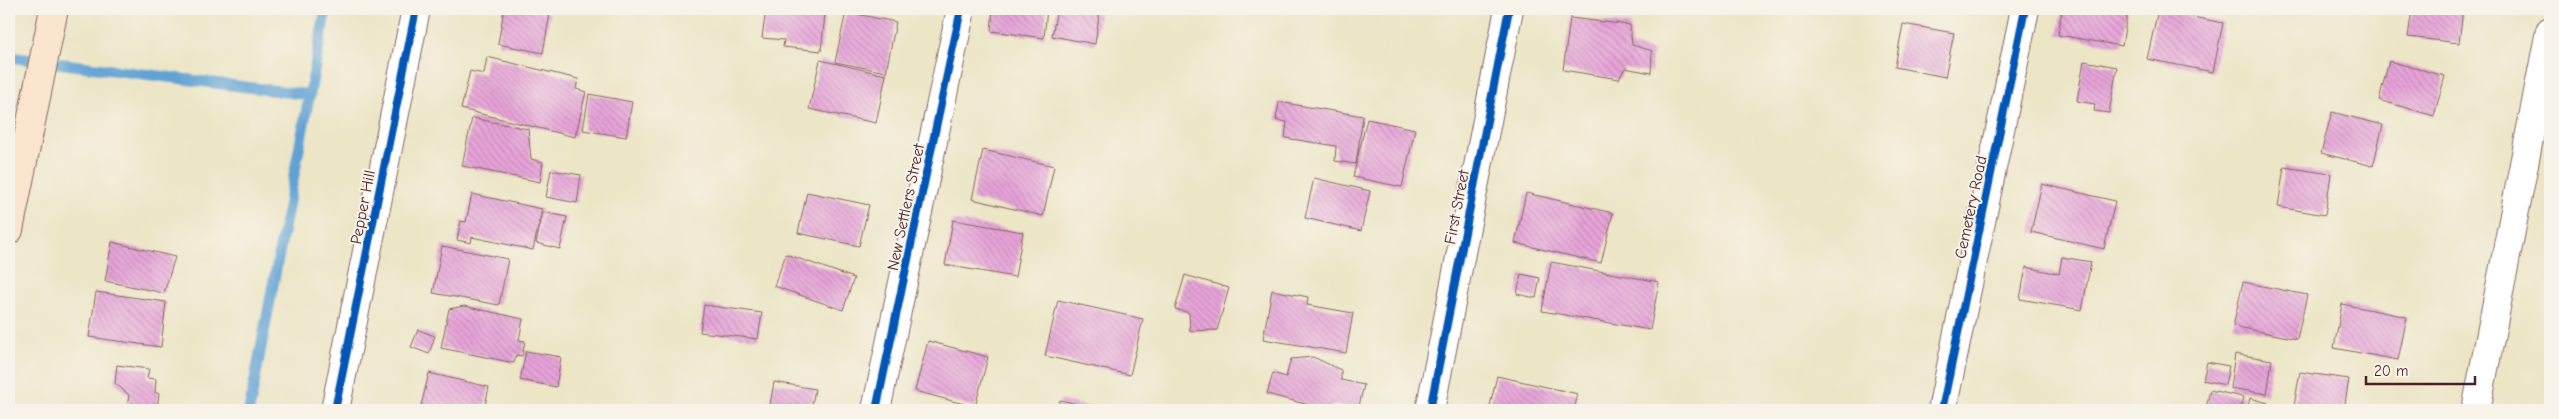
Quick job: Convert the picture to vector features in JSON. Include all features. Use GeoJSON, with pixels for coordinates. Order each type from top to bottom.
{"type":"FeatureCollection","features":[{"type":"Feature","properties":{"kind":"main road"},"geometry":{"type":"LineString","coordinates":[[9,230],[54,9]]}},
{"type":"Feature","properties":{"kind":"street","name":"Pepper Hill"},"geometry":{"type":"LineString","coordinates":[[335,410],[416,9]]}},
{"type":"Feature","properties":{"kind":"street","name":"New Settlers Street"},"geometry":{"type":"LineString","coordinates":[[876,410],[960,9]]}},
{"type":"Feature","properties":{"kind":"street","name":"First Street"},"geometry":{"type":"LineString","coordinates":[[1430,410],[1509,9]]}},
{"type":"Feature","properties":{"kind":"street","name":"Cemetery Road"},"geometry":{"type":"LineString","coordinates":[[1942,410],[2025,9]]}},
{"type":"Feature","properties":{"kind":"street"},"geometry":{"type":"LineString","coordinates":[[2476,410],[2550,31]]}},
{"type":"Feature","properties":{"kind":"building"},"geometry":{"type":"Polygon","coordinates":[[[504,9],[525,9],[550,13],[543,53],[498,44],[504,9]]]}},
{"type":"Feature","properties":{"kind":"building"},"geometry":{"type":"Polygon","coordinates":[[[766,9],[825,14],[821,51],[783,47],[784,40],[762,38],[766,9]]]}},
{"type":"Feature","properties":{"kind":"building"},"geometry":{"type":"Polygon","coordinates":[[[993,9],[1047,9],[1044,38],[991,31],[993,9]]]}},
{"type":"Feature","properties":{"kind":"building"},"geometry":{"type":"Polygon","coordinates":[[[1057,9],[1100,9],[1095,44],[1052,36],[1057,9]]]}},
{"type":"Feature","properties":{"kind":"building"},"geometry":{"type":"Polygon","coordinates":[[[1945,9],[1974,9],[1973,14],[1945,9]]]}},
{"type":"Feature","properties":{"kind":"building"},"geometry":{"type":"Polygon","coordinates":[[[2062,9],[2128,9],[2122,46],[2058,35],[2062,9]]]}},
{"type":"Feature","properties":{"kind":"building"},"geometry":{"type":"Polygon","coordinates":[[[2412,9],[2463,9],[2459,43],[2408,37],[2412,9]]]}},
{"type":"Feature","properties":{"kind":"building"},"geometry":{"type":"Polygon","coordinates":[[[2158,10],[2223,23],[2213,72],[2147,59],[2158,10]]]}},
{"type":"Feature","properties":{"kind":"building"},"geometry":{"type":"Polygon","coordinates":[[[846,12],[896,22],[886,72],[835,62],[846,12]]]}},
{"type":"Feature","properties":{"kind":"building"},"geometry":{"type":"Polygon","coordinates":[[[1570,18],[1630,25],[1632,45],[1652,51],[1651,73],[1625,68],[1619,79],[1563,70],[1570,18]]]}},
{"type":"Feature","properties":{"kind":"building"},"geometry":{"type":"Polygon","coordinates":[[[1903,24],[1954,33],[1945,77],[1895,67],[1903,24]]]}},
{"type":"Feature","properties":{"kind":"building"},"geometry":{"type":"Polygon","coordinates":[[[487,57],[578,79],[576,89],[586,92],[575,137],[461,109],[470,71],[484,74],[487,57]]]}},
{"type":"Feature","properties":{"kind":"building"},"geometry":{"type":"Polygon","coordinates":[[[820,60],[886,75],[876,123],[809,109],[820,60]]]}},
{"type":"Feature","properties":{"kind":"building"},"geometry":{"type":"Polygon","coordinates":[[[2084,61],[2117,67],[2109,113],[2094,111],[2095,104],[2077,101],[2084,61]]]}},
{"type":"Feature","properties":{"kind":"building"},"geometry":{"type":"Polygon","coordinates":[[[2389,61],[2445,76],[2434,116],[2379,100],[2389,61]]]}},
{"type":"Feature","properties":{"kind":"building"},"geometry":{"type":"Polygon","coordinates":[[[589,94],[632,102],[626,137],[583,130],[589,94]]]}},
{"type":"Feature","properties":{"kind":"building"},"geometry":{"type":"Polygon","coordinates":[[[1279,102],[1363,116],[1356,164],[1335,161],[1336,146],[1285,138],[1287,122],[1276,120],[1279,102]]]}},
{"type":"Feature","properties":{"kind":"building"},"geometry":{"type":"Polygon","coordinates":[[[2332,112],[2383,125],[2373,166],[2321,153],[2332,112]]]}},
{"type":"Feature","properties":{"kind":"building"},"geometry":{"type":"Polygon","coordinates":[[[472,118],[528,129],[531,159],[543,162],[540,182],[462,166],[472,118]]]}},
{"type":"Feature","properties":{"kind":"building"},"geometry":{"type":"Polygon","coordinates":[[[1367,119],[1415,129],[1402,187],[1353,177],[1367,119]]]}},
{"type":"Feature","properties":{"kind":"building"},"geometry":{"type":"Polygon","coordinates":[[[983,150],[1054,166],[1043,216],[972,199],[983,150]]]}},
{"type":"Feature","properties":{"kind":"building"},"geometry":{"type":"Polygon","coordinates":[[[2284,167],[2331,174],[2325,215],[2278,207],[2284,167]]]}},
{"type":"Feature","properties":{"kind":"building"},"geometry":{"type":"Polygon","coordinates":[[[551,170],[581,175],[577,203],[546,197],[551,170]]]}},
{"type":"Feature","properties":{"kind":"building"},"geometry":{"type":"Polygon","coordinates":[[[1314,178],[1370,191],[1361,231],[1305,218],[1314,178]]]}},
{"type":"Feature","properties":{"kind":"building"},"geometry":{"type":"Polygon","coordinates":[[[2042,184],[2115,201],[2104,249],[2031,232],[2042,184]]]}},
{"type":"Feature","properties":{"kind":"building"},"geometry":{"type":"Polygon","coordinates":[[[807,192],[869,205],[859,246],[798,233],[807,192]]]}},
{"type":"Feature","properties":{"kind":"building"},"geometry":{"type":"Polygon","coordinates":[[[1526,193],[1613,213],[1601,263],[1515,243],[1526,193]]]}},
{"type":"Feature","properties":{"kind":"building"},"geometry":{"type":"Polygon","coordinates":[[[472,194],[542,209],[533,250],[472,237],[471,243],[457,240],[461,221],[466,222],[472,194]]]}},
{"type":"Feature","properties":{"kind":"building"},"geometry":{"type":"Polygon","coordinates":[[[543,212],[567,217],[560,249],[536,243],[543,212]]]}},
{"type":"Feature","properties":{"kind":"building"},"geometry":{"type":"Polygon","coordinates":[[[953,220],[1023,232],[1015,277],[945,265],[953,220]]]}},
{"type":"Feature","properties":{"kind":"building"},"geometry":{"type":"Polygon","coordinates":[[[112,242],[175,257],[164,293],[105,281],[112,242]]]}},
{"type":"Feature","properties":{"kind":"building"},"geometry":{"type":"Polygon","coordinates":[[[442,246],[508,259],[499,305],[433,293],[442,246]]]}},
{"type":"Feature","properties":{"kind":"building"},"geometry":{"type":"Polygon","coordinates":[[[786,254],[854,278],[843,310],[774,286],[786,254]]]}},
{"type":"Feature","properties":{"kind":"building"},"geometry":{"type":"Polygon","coordinates":[[[2062,257],[2091,262],[2082,310],[2020,299],[2026,267],[2059,274],[2062,257]]]}},
{"type":"Feature","properties":{"kind":"building"},"geometry":{"type":"Polygon","coordinates":[[[1551,262],[1659,282],[1650,330],[1542,311],[1551,262]]]}},
{"type":"Feature","properties":{"kind":"building"},"geometry":{"type":"Polygon","coordinates":[[[1521,274],[1540,278],[1536,298],[1517,294],[1521,274]]]}},
{"type":"Feature","properties":{"kind":"building"},"geometry":{"type":"Polygon","coordinates":[[[1185,275],[1229,288],[1217,330],[1190,331],[1189,313],[1175,309],[1185,275]]]}},
{"type":"Feature","properties":{"kind":"building"},"geometry":{"type":"Polygon","coordinates":[[[2243,282],[2307,295],[2297,339],[2233,326],[2243,282]]]}},
{"type":"Feature","properties":{"kind":"building"},"geometry":{"type":"Polygon","coordinates":[[[1272,290],[1308,297],[1307,305],[1353,313],[1346,353],[1263,339],[1272,290]]]}},
{"type":"Feature","properties":{"kind":"building"},"geometry":{"type":"Polygon","coordinates":[[[96,292],[166,302],[161,347],[89,337],[96,292]]]}},
{"type":"Feature","properties":{"kind":"building"},"geometry":{"type":"Polygon","coordinates":[[[1058,300],[1143,319],[1130,375],[1045,356],[1058,300]]]}},
{"type":"Feature","properties":{"kind":"building"},"geometry":{"type":"Polygon","coordinates":[[[2342,304],[2407,317],[2398,360],[2334,348],[2342,304]]]}},
{"type":"Feature","properties":{"kind":"building"},"geometry":{"type":"Polygon","coordinates":[[[704,305],[762,313],[758,339],[700,332],[704,305]]]}},
{"type":"Feature","properties":{"kind":"building"},"geometry":{"type":"Polygon","coordinates":[[[464,306],[523,319],[519,340],[525,341],[522,356],[516,355],[514,363],[441,348],[449,309],[464,306]]]}},
{"type":"Feature","properties":{"kind":"building"},"geometry":{"type":"Polygon","coordinates":[[[418,330],[435,336],[429,354],[411,347],[418,330]]]}},
{"type":"Feature","properties":{"kind":"building"},"geometry":{"type":"Polygon","coordinates":[[[928,341],[988,357],[975,407],[915,391],[928,341]]]}},
{"type":"Feature","properties":{"kind":"building"},"geometry":{"type":"Polygon","coordinates":[[[526,351],[561,357],[556,387],[520,380],[526,351]]]}},
{"type":"Feature","properties":{"kind":"building"},"geometry":{"type":"Polygon","coordinates":[[[2235,354],[2272,360],[2267,394],[2230,388],[2235,354]]]}},
{"type":"Feature","properties":{"kind":"building"},"geometry":{"type":"Polygon","coordinates":[[[1313,357],[1341,370],[1341,380],[1364,385],[1358,410],[1334,405],[1328,410],[1267,394],[1273,373],[1286,377],[1291,359],[1313,357]]]}},
{"type":"Feature","properties":{"kind":"building"},"geometry":{"type":"Polygon","coordinates":[[[2207,362],[2229,366],[2225,385],[2203,380],[2207,362]]]}},
{"type":"Feature","properties":{"kind":"building"},"geometry":{"type":"Polygon","coordinates":[[[117,365],[149,369],[147,378],[156,379],[155,393],[159,393],[157,410],[127,407],[129,395],[115,383],[117,365]]]}},
{"type":"Feature","properties":{"kind":"building"},"geometry":{"type":"Polygon","coordinates":[[[2300,372],[2349,379],[2344,410],[2324,410],[2294,406],[2300,372]]]}},
{"type":"Feature","properties":{"kind":"building"},"geometry":{"type":"Polygon","coordinates":[[[429,373],[489,387],[484,410],[420,410],[429,373]]]}},
{"type":"Feature","properties":{"kind":"building"},"geometry":{"type":"Polygon","coordinates":[[[1497,376],[1578,394],[1574,410],[1489,410],[1497,376]]]}},
{"type":"Feature","properties":{"kind":"building"},"geometry":{"type":"Polygon","coordinates":[[[774,382],[815,389],[811,410],[769,410],[774,382]]]}},
{"type":"Feature","properties":{"kind":"building"},"geometry":{"type":"Polygon","coordinates":[[[2210,390],[2243,397],[2240,410],[2206,408],[2210,390]]]}},
{"type":"Feature","properties":{"kind":"building"},"geometry":{"type":"Polygon","coordinates":[[[2250,398],[2268,403],[2266,410],[2247,410],[2250,398]]]}},
{"type":"Feature","properties":{"kind":"building"},"geometry":{"type":"Polygon","coordinates":[[[1060,400],[1095,408],[1095,410],[1057,410],[1060,400]]]}},
{"type":"Feature","properties":{"kind":"waterway"},"geometry":{"type":"LineString","coordinates":[[249,410],[326,9]]}},
{"type":"Feature","properties":{"kind":"waterway"},"geometry":{"type":"LineString","coordinates":[[9,57],[310,95]]}},
{"type":"Feature","properties":{"kind":"cycle path"},"geometry":{"type":"LineString","coordinates":[[335,410],[416,9]]}},
{"type":"Feature","properties":{"kind":"cycle path"},"geometry":{"type":"LineString","coordinates":[[876,410],[961,9]]}},
{"type":"Feature","properties":{"kind":"cycle path"},"geometry":{"type":"LineString","coordinates":[[1430,410],[1509,9]]}},
{"type":"Feature","properties":{"kind":"cycle path"},"geometry":{"type":"LineString","coordinates":[[1942,410],[2025,9]]}}]}
